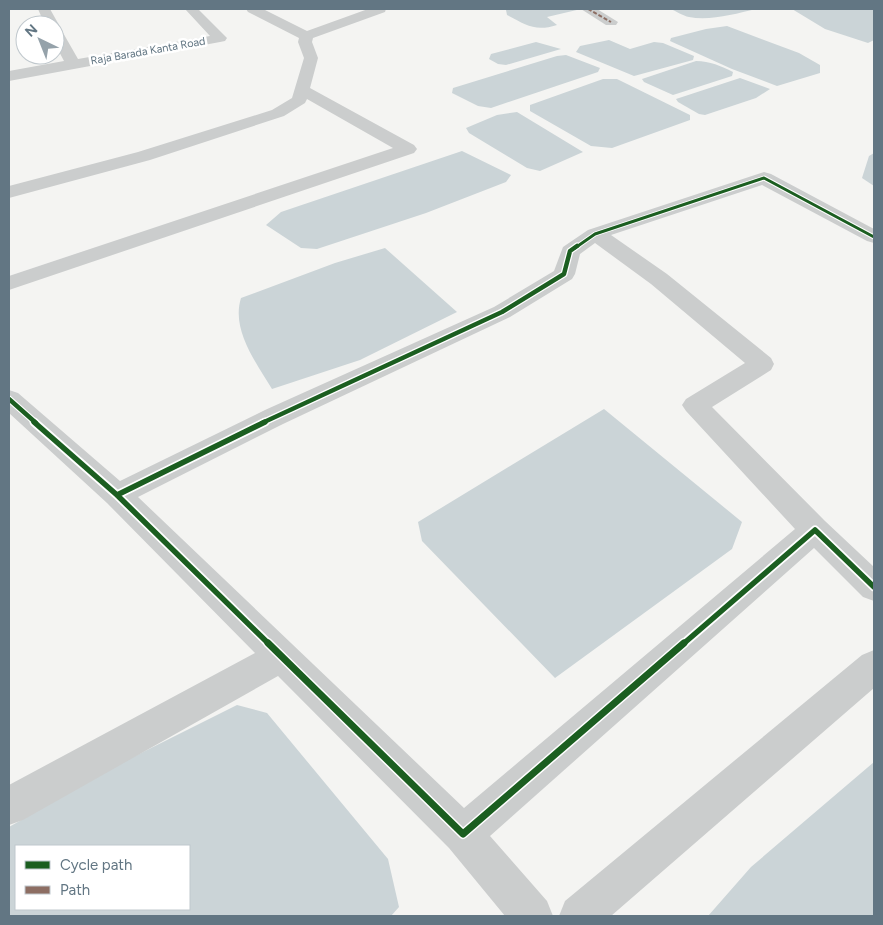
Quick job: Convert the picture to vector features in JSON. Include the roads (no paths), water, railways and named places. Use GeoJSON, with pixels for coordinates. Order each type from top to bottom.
{"type":"FeatureCollection","features":[{"type":"Feature","properties":{"kind":"street","name":"Raja Barada Kanta Road"},"geometry":{"type":"LineString","coordinates":[[65,50],[72,64],[220,38],[186,9]]}},
{"type":"Feature","properties":{"kind":"street"},"geometry":{"type":"LineString","coordinates":[[253,9],[306,36],[380,9]]}},
{"type":"Feature","properties":{"kind":"street"},"geometry":{"type":"LineString","coordinates":[[588,9],[612,22]]}},
{"type":"Feature","properties":{"kind":"street"},"geometry":{"type":"LineString","coordinates":[[9,192],[144,156],[278,113],[299,100],[311,58],[305,42],[306,36]]}},
{"type":"Feature","properties":{"kind":"street"},"geometry":{"type":"LineString","coordinates":[[9,76],[72,64]]}},
{"type":"Feature","properties":{"kind":"street"},"geometry":{"type":"LineString","coordinates":[[9,282],[408,149],[302,90]]}},
{"type":"Feature","properties":{"kind":"street"},"geometry":{"type":"LineString","coordinates":[[117,495],[274,417],[502,312],[564,274],[570,250],[595,234],[764,178],[874,236]]}},
{"type":"Feature","properties":{"kind":"street"},"geometry":{"type":"LineString","coordinates":[[595,234],[659,279],[762,364],[695,405],[815,530],[874,587]]}},
{"type":"Feature","properties":{"kind":"street"},"geometry":{"type":"LineString","coordinates":[[9,399],[117,495],[464,834],[532,916]]}},
{"type":"Feature","properties":{"kind":"street"},"geometry":{"type":"LineString","coordinates":[[464,834],[815,530]]}},
{"type":"Feature","properties":{"kind":"street"},"geometry":{"type":"LineString","coordinates":[[9,806],[282,656]]}},
{"type":"Feature","properties":{"kind":"street"},"geometry":{"type":"LineString","coordinates":[[580,916],[874,666]]}}]}
